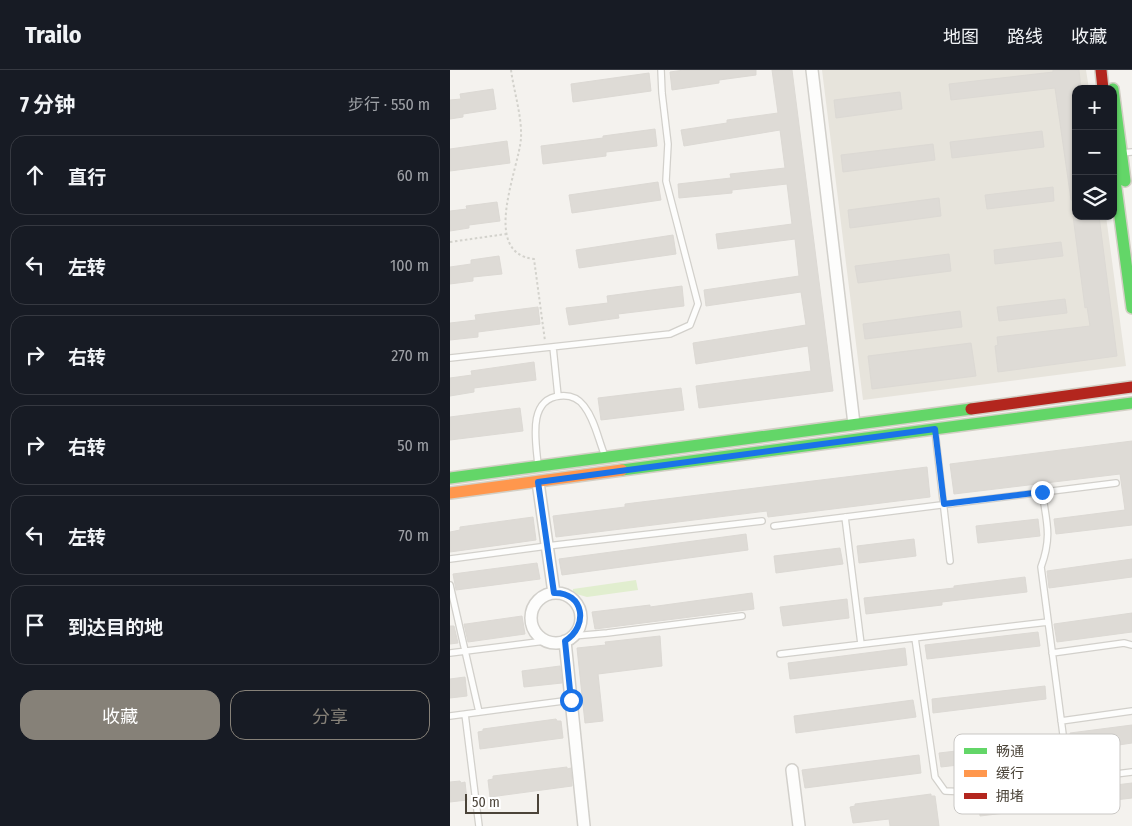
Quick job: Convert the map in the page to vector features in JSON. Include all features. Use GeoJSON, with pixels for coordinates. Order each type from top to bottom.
{"type":"FeatureCollection","features":[{"type":"Feature","properties":{"kind":"main road"},"geometry":{"type":"LineString","coordinates":[[1101,70],[1103,85]]}},
{"type":"Feature","properties":{"kind":"main road"},"geometry":{"type":"LineString","coordinates":[[1111,70],[1113,85]]}},
{"type":"Feature","properties":{"kind":"main road"},"geometry":{"type":"LineString","coordinates":[[1117,107],[1127,153],[1132,232]]}},
{"type":"Feature","properties":{"kind":"main road"},"geometry":{"type":"LineString","coordinates":[[1114,175],[1132,308]]}},
{"type":"Feature","properties":{"kind":"main road"},"geometry":{"type":"LineString","coordinates":[[450,478],[1132,387]]}},
{"type":"Feature","properties":{"kind":"main road"},"geometry":{"type":"LineString","coordinates":[[450,493],[1132,403]]}},
{"type":"Feature","properties":{"kind":"street"},"geometry":{"type":"LineString","coordinates":[[812,70],[854,424]]}},
{"type":"Feature","properties":{"kind":"street"},"geometry":{"type":"LineString","coordinates":[[538,482],[554,593]]}},
{"type":"Feature","properties":{"kind":"street"},"geometry":{"type":"LineString","coordinates":[[554,593],[565,594],[573,600],[579,607],[581,617],[579,627],[569,638],[555,643],[537,635],[532,626],[530,616],[538,599],[546,594],[554,593]]}},
{"type":"Feature","properties":{"kind":"street"},"geometry":{"type":"LineString","coordinates":[[569,638],[571,700],[584,826]]}},
{"type":"Feature","properties":{"kind":"street"},"geometry":{"type":"LineString","coordinates":[[792,770],[799,826]]}},
{"type":"Feature","properties":{"kind":"lane"},"geometry":{"type":"LineString","coordinates":[[450,358],[670,334],[690,325],[698,304],[666,181],[668,144],[661,70]]}},
{"type":"Feature","properties":{"kind":"lane"},"geometry":{"type":"LineString","coordinates":[[549,347],[558,396]]}},
{"type":"Feature","properties":{"kind":"lane"},"geometry":{"type":"LineString","coordinates":[[538,466],[535,429],[536,414],[545,402],[558,396],[571,396],[583,404],[592,419],[606,458]]}},
{"type":"Feature","properties":{"kind":"lane"},"geometry":{"type":"LineString","coordinates":[[935,429],[950,561]]}},
{"type":"Feature","properties":{"kind":"lane"},"geometry":{"type":"LineString","coordinates":[[774,526],[1116,483]]}},
{"type":"Feature","properties":{"kind":"lane"},"geometry":{"type":"LineString","coordinates":[[1042,492],[1049,533],[1041,567],[1063,734]]}},
{"type":"Feature","properties":{"kind":"lane"},"geometry":{"type":"LineString","coordinates":[[845,517],[860,644]]}},
{"type":"Feature","properties":{"kind":"lane"},"geometry":{"type":"LineString","coordinates":[[450,559],[762,521]]}},
{"type":"Feature","properties":{"kind":"lane"},"geometry":{"type":"LineString","coordinates":[[450,585],[479,712]]}},
{"type":"Feature","properties":{"kind":"lane"},"geometry":{"type":"LineString","coordinates":[[569,638],[742,616]]}},
{"type":"Feature","properties":{"kind":"lane"},"geometry":{"type":"LineString","coordinates":[[780,654],[1048,622]]}},
{"type":"Feature","properties":{"kind":"lane"},"geometry":{"type":"LineString","coordinates":[[915,638],[935,778],[945,791],[954,791]]}},
{"type":"Feature","properties":{"kind":"lane"},"geometry":{"type":"LineString","coordinates":[[450,653],[545,640]]}},
{"type":"Feature","properties":{"kind":"lane"},"geometry":{"type":"LineString","coordinates":[[1052,653],[1124,644],[1132,645]]}},
{"type":"Feature","properties":{"kind":"lane"},"geometry":{"type":"LineString","coordinates":[[450,716],[571,700]]}},
{"type":"Feature","properties":{"kind":"lane"},"geometry":{"type":"LineString","coordinates":[[1061,721],[1132,711]]}},
{"type":"Feature","properties":{"kind":"lane"},"geometry":{"type":"LineString","coordinates":[[465,714],[479,826]]}},
{"type":"Feature","properties":{"kind":"path"},"geometry":{"type":"LineString","coordinates":[[511,70],[521,140],[509,189],[506,234],[513,249],[526,258],[534,259],[549,347]]}},
{"type":"Feature","properties":{"kind":"path"},"geometry":{"type":"LineString","coordinates":[[450,242],[506,234]]}},
{"type":"Feature","properties":{"kind":"shaded area"},"geometry":{"type":"Polygon","coordinates":[[[822,70],[1086,70],[1088,85],[1072,85],[1072,220],[1107,220],[1126,366],[863,400],[822,70]]]}},
{"type":"Feature","properties":{"kind":"green space"},"geometry":{"type":"Polygon","coordinates":[[[636,580],[638,590],[587,597],[573,593],[573,589],[636,580]]]}},
{"type":"Feature","properties":{"kind":"building"},"geometry":{"type":"Polygon","coordinates":[[[684,70],[756,70],[756,75],[719,80],[719,83],[672,90],[670,72],[684,70]]]}},
{"type":"Feature","properties":{"kind":"building"},"geometry":{"type":"Polygon","coordinates":[[[772,70],[792,70],[833,391],[699,408],[696,386],[811,371],[808,346],[696,364],[693,343],[806,325],[801,292],[706,306],[704,290],[799,276],[795,239],[718,249],[716,234],[792,224],[787,184],[732,190],[732,193],[679,198],[678,184],[731,178],[730,174],[785,168],[780,130],[684,146],[681,130],[727,123],[727,120],[778,113],[772,70]]]}},
{"type":"Feature","properties":{"kind":"building"},"geometry":{"type":"Polygon","coordinates":[[[1053,70],[1079,70],[1081,85],[1072,85],[1072,200],[1055,88],[951,100],[949,84],[1053,72],[1053,70]]]}},
{"type":"Feature","properties":{"kind":"building"},"geometry":{"type":"Polygon","coordinates":[[[649,73],[651,91],[573,102],[571,84],[649,73]]]}},
{"type":"Feature","properties":{"kind":"building"},"geometry":{"type":"Polygon","coordinates":[[[493,89],[496,109],[463,114],[463,117],[450,119],[450,100],[461,99],[460,94],[493,89]]]}},
{"type":"Feature","properties":{"kind":"building"},"geometry":{"type":"Polygon","coordinates":[[[900,92],[902,109],[836,118],[834,100],[900,92]]]}},
{"type":"Feature","properties":{"kind":"building"},"geometry":{"type":"Polygon","coordinates":[[[655,129],[657,146],[606,152],[606,156],[543,164],[541,146],[655,129]]]}},
{"type":"Feature","properties":{"kind":"building"},"geometry":{"type":"Polygon","coordinates":[[[1042,131],[1044,147],[952,158],[950,142],[1042,131]]]}},
{"type":"Feature","properties":{"kind":"building"},"geometry":{"type":"Polygon","coordinates":[[[507,141],[510,163],[450,171],[450,149],[507,141]]]}},
{"type":"Feature","properties":{"kind":"building"},"geometry":{"type":"Polygon","coordinates":[[[933,144],[935,160],[843,172],[841,155],[933,144]]]}},
{"type":"Feature","properties":{"kind":"building"},"geometry":{"type":"Polygon","coordinates":[[[658,182],[661,200],[572,213],[569,195],[658,182]]]}},
{"type":"Feature","properties":{"kind":"building"},"geometry":{"type":"Polygon","coordinates":[[[1053,187],[1054,201],[987,209],[985,195],[1053,187]]]}},
{"type":"Feature","properties":{"kind":"building"},"geometry":{"type":"Polygon","coordinates":[[[939,198],[941,216],[850,228],[848,210],[939,198]]]}},
{"type":"Feature","properties":{"kind":"building"},"geometry":{"type":"Polygon","coordinates":[[[497,202],[500,221],[469,225],[469,228],[450,231],[450,211],[467,209],[466,206],[497,202]]]}},
{"type":"Feature","properties":{"kind":"building"},"geometry":{"type":"Polygon","coordinates":[[[1074,220],[1100,220],[1117,356],[998,372],[995,346],[998,345],[997,337],[1090,326],[1087,307],[1085,308],[1074,220]]]}},
{"type":"Feature","properties":{"kind":"building"},"geometry":{"type":"Polygon","coordinates":[[[673,235],[676,254],[579,268],[576,250],[673,235]]]}},
{"type":"Feature","properties":{"kind":"building"},"geometry":{"type":"Polygon","coordinates":[[[1061,242],[1063,256],[995,264],[994,250],[1061,242]]]}},
{"type":"Feature","properties":{"kind":"building"},"geometry":{"type":"Polygon","coordinates":[[[949,254],[951,271],[858,283],[855,266],[949,254]]]}},
{"type":"Feature","properties":{"kind":"building"},"geometry":{"type":"Polygon","coordinates":[[[499,256],[502,274],[473,277],[473,281],[450,284],[450,267],[471,264],[471,260],[499,256]]]}},
{"type":"Feature","properties":{"kind":"building"},"geometry":{"type":"Polygon","coordinates":[[[682,286],[684,306],[618,314],[619,318],[569,325],[566,308],[608,303],[607,296],[682,286]]]}},
{"type":"Feature","properties":{"kind":"building"},"geometry":{"type":"Polygon","coordinates":[[[1065,299],[1067,313],[999,321],[997,307],[1065,299]]]}},
{"type":"Feature","properties":{"kind":"building"},"geometry":{"type":"Polygon","coordinates":[[[538,307],[540,324],[478,332],[478,337],[450,340],[450,323],[476,320],[475,315],[538,307]]]}},
{"type":"Feature","properties":{"kind":"building"},"geometry":{"type":"Polygon","coordinates":[[[960,311],[962,327],[865,339],[863,324],[960,311]]]}},
{"type":"Feature","properties":{"kind":"building"},"geometry":{"type":"Polygon","coordinates":[[[971,343],[976,376],[872,389],[868,356],[971,343]]]}},
{"type":"Feature","properties":{"kind":"building"},"geometry":{"type":"Polygon","coordinates":[[[534,362],[536,380],[474,388],[474,392],[450,396],[450,378],[472,375],[471,371],[534,362]]]}},
{"type":"Feature","properties":{"kind":"building"},"geometry":{"type":"Polygon","coordinates":[[[681,388],[684,410],[601,420],[598,398],[681,388]]]}},
{"type":"Feature","properties":{"kind":"building"},"geometry":{"type":"Polygon","coordinates":[[[520,408],[523,431],[450,440],[450,417],[520,408]]]}},
{"type":"Feature","properties":{"kind":"building"},"geometry":{"type":"Polygon","coordinates":[[[1132,441],[1132,525],[1056,534],[1054,519],[1125,510],[1120,474],[954,494],[950,464],[1132,441]]]}},
{"type":"Feature","properties":{"kind":"building"},"geometry":{"type":"Polygon","coordinates":[[[927,467],[930,497],[768,517],[767,511],[556,537],[553,516],[625,507],[625,504],[927,467]]]}},
{"type":"Feature","properties":{"kind":"building"},"geometry":{"type":"Polygon","coordinates":[[[533,517],[536,540],[450,552],[450,532],[460,530],[460,527],[533,517]]]}},
{"type":"Feature","properties":{"kind":"building"},"geometry":{"type":"Polygon","coordinates":[[[1038,519],[1040,536],[978,543],[976,526],[1038,519]]]}},
{"type":"Feature","properties":{"kind":"building"},"geometry":{"type":"Polygon","coordinates":[[[746,534],[748,550],[562,575],[559,559],[746,534]]]}},
{"type":"Feature","properties":{"kind":"building"},"geometry":{"type":"Polygon","coordinates":[[[914,539],[916,556],[859,563],[857,546],[914,539]]]}},
{"type":"Feature","properties":{"kind":"building"},"geometry":{"type":"Polygon","coordinates":[[[840,548],[843,564],[776,573],[774,556],[840,548]]]}},
{"type":"Feature","properties":{"kind":"building"},"geometry":{"type":"Polygon","coordinates":[[[1132,559],[1132,577],[1049,588],[1047,571],[1132,559]]]}},
{"type":"Feature","properties":{"kind":"building"},"geometry":{"type":"Polygon","coordinates":[[[537,563],[540,579],[456,590],[453,574],[537,563]]]}},
{"type":"Feature","properties":{"kind":"building"},"geometry":{"type":"Polygon","coordinates":[[[1025,577],[1027,592],[942,602],[942,605],[866,614],[864,598],[954,588],[954,586],[1025,577]]]}},
{"type":"Feature","properties":{"kind":"building"},"geometry":{"type":"Polygon","coordinates":[[[752,593],[754,609],[595,629],[592,612],[650,605],[650,607],[752,593]]]}},
{"type":"Feature","properties":{"kind":"building"},"geometry":{"type":"Polygon","coordinates":[[[847,599],[849,618],[783,626],[780,607],[847,599]]]}},
{"type":"Feature","properties":{"kind":"building"},"geometry":{"type":"Polygon","coordinates":[[[1132,613],[1132,632],[1057,642],[1054,624],[1132,613]]]}},
{"type":"Feature","properties":{"kind":"building"},"geometry":{"type":"Polygon","coordinates":[[[522,616],[525,634],[468,642],[464,624],[522,616]]]}},
{"type":"Feature","properties":{"kind":"building"},"geometry":{"type":"Polygon","coordinates":[[[450,626],[454,626],[458,643],[450,644],[450,626]]]}},
{"type":"Feature","properties":{"kind":"building"},"geometry":{"type":"Polygon","coordinates":[[[1038,632],[1040,646],[927,659],[925,645],[1038,632]]]}},
{"type":"Feature","properties":{"kind":"building"},"geometry":{"type":"Polygon","coordinates":[[[660,636],[662,666],[598,674],[603,721],[585,723],[577,648],[606,645],[605,642],[660,636]]]}},
{"type":"Feature","properties":{"kind":"building"},"geometry":{"type":"Polygon","coordinates":[[[905,648],[907,665],[790,679],[788,663],[905,648]]]}},
{"type":"Feature","properties":{"kind":"building"},"geometry":{"type":"Polygon","coordinates":[[[560,666],[562,683],[524,687],[522,671],[560,666]]]}},
{"type":"Feature","properties":{"kind":"building"},"geometry":{"type":"Polygon","coordinates":[[[465,677],[467,696],[450,698],[450,679],[465,677]]]}},
{"type":"Feature","properties":{"kind":"building"},"geometry":{"type":"Polygon","coordinates":[[[1045,686],[1046,699],[933,713],[932,699],[1045,686]]]}},
{"type":"Feature","properties":{"kind":"building"},"geometry":{"type":"Polygon","coordinates":[[[913,700],[916,717],[796,733],[794,716],[913,700]]]}},
{"type":"Feature","properties":{"kind":"building"},"geometry":{"type":"Polygon","coordinates":[[[556,719],[561,721],[563,738],[480,749],[478,732],[483,731],[483,729],[556,719]]]}},
{"type":"Feature","properties":{"kind":"building"},"geometry":{"type":"Polygon","coordinates":[[[1132,725],[1132,743],[1120,745],[1120,734],[1070,733],[1132,725]]]}},
{"type":"Feature","properties":{"kind":"building"},"geometry":{"type":"Polygon","coordinates":[[[954,751],[954,766],[941,767],[939,753],[954,751]]]}},
{"type":"Feature","properties":{"kind":"building"},"geometry":{"type":"Polygon","coordinates":[[[919,755],[921,773],[805,788],[802,770],[919,755]]]}},
{"type":"Feature","properties":{"kind":"building"},"geometry":{"type":"Polygon","coordinates":[[[567,767],[567,769],[571,768],[572,786],[490,797],[488,780],[493,779],[493,776],[567,767]]]}},
{"type":"Feature","properties":{"kind":"building"},"geometry":{"type":"Polygon","coordinates":[[[460,781],[461,783],[465,782],[467,800],[450,802],[450,782],[460,781]]]}},
{"type":"Feature","properties":{"kind":"building"},"geometry":{"type":"Polygon","coordinates":[[[1132,783],[1132,798],[1120,799],[1120,784],[1132,783]]]}},
{"type":"Feature","properties":{"kind":"building"},"geometry":{"type":"Polygon","coordinates":[[[931,794],[931,796],[935,796],[939,826],[890,826],[889,819],[853,823],[850,807],[855,806],[855,804],[931,794]]]}},
{"type":"Feature","properties":{"kind":"building"},"geometry":{"type":"Polygon","coordinates":[[[980,814],[997,814],[980,816],[980,814]]]}},
{"type":"Feature","properties":{"kind":"traffic: fast"},"geometry":{"type":"LineString","coordinates":[[1117,120],[1125,181]]}},
{"type":"Feature","properties":{"kind":"traffic: fast"},"geometry":{"type":"LineString","coordinates":[[1114,175],[1132,308]]}},
{"type":"Feature","properties":{"kind":"traffic: fast"},"geometry":{"type":"LineString","coordinates":[[622,470],[1132,403]]}},
{"type":"Feature","properties":{"kind":"traffic: fast"},"geometry":{"type":"LineString","coordinates":[[450,478],[971,409]]}},
{"type":"Feature","properties":{"kind":"traffic: slow"},"geometry":{"type":"LineString","coordinates":[[450,493],[622,470]]}},
{"type":"Feature","properties":{"kind":"traffic: jam"},"geometry":{"type":"LineString","coordinates":[[1101,70],[1103,85]]}},
{"type":"Feature","properties":{"kind":"traffic: jam"},"geometry":{"type":"LineString","coordinates":[[971,409],[1132,387]]}},
{"type":"Feature","properties":{"kind":"route"},"geometry":{"type":"LineString","coordinates":[[571,700],[565,641],[573,636],[579,627],[581,617],[579,607],[573,600],[565,594],[554,593],[538,482],[935,429],[944,504],[1042,492]]}}]}
